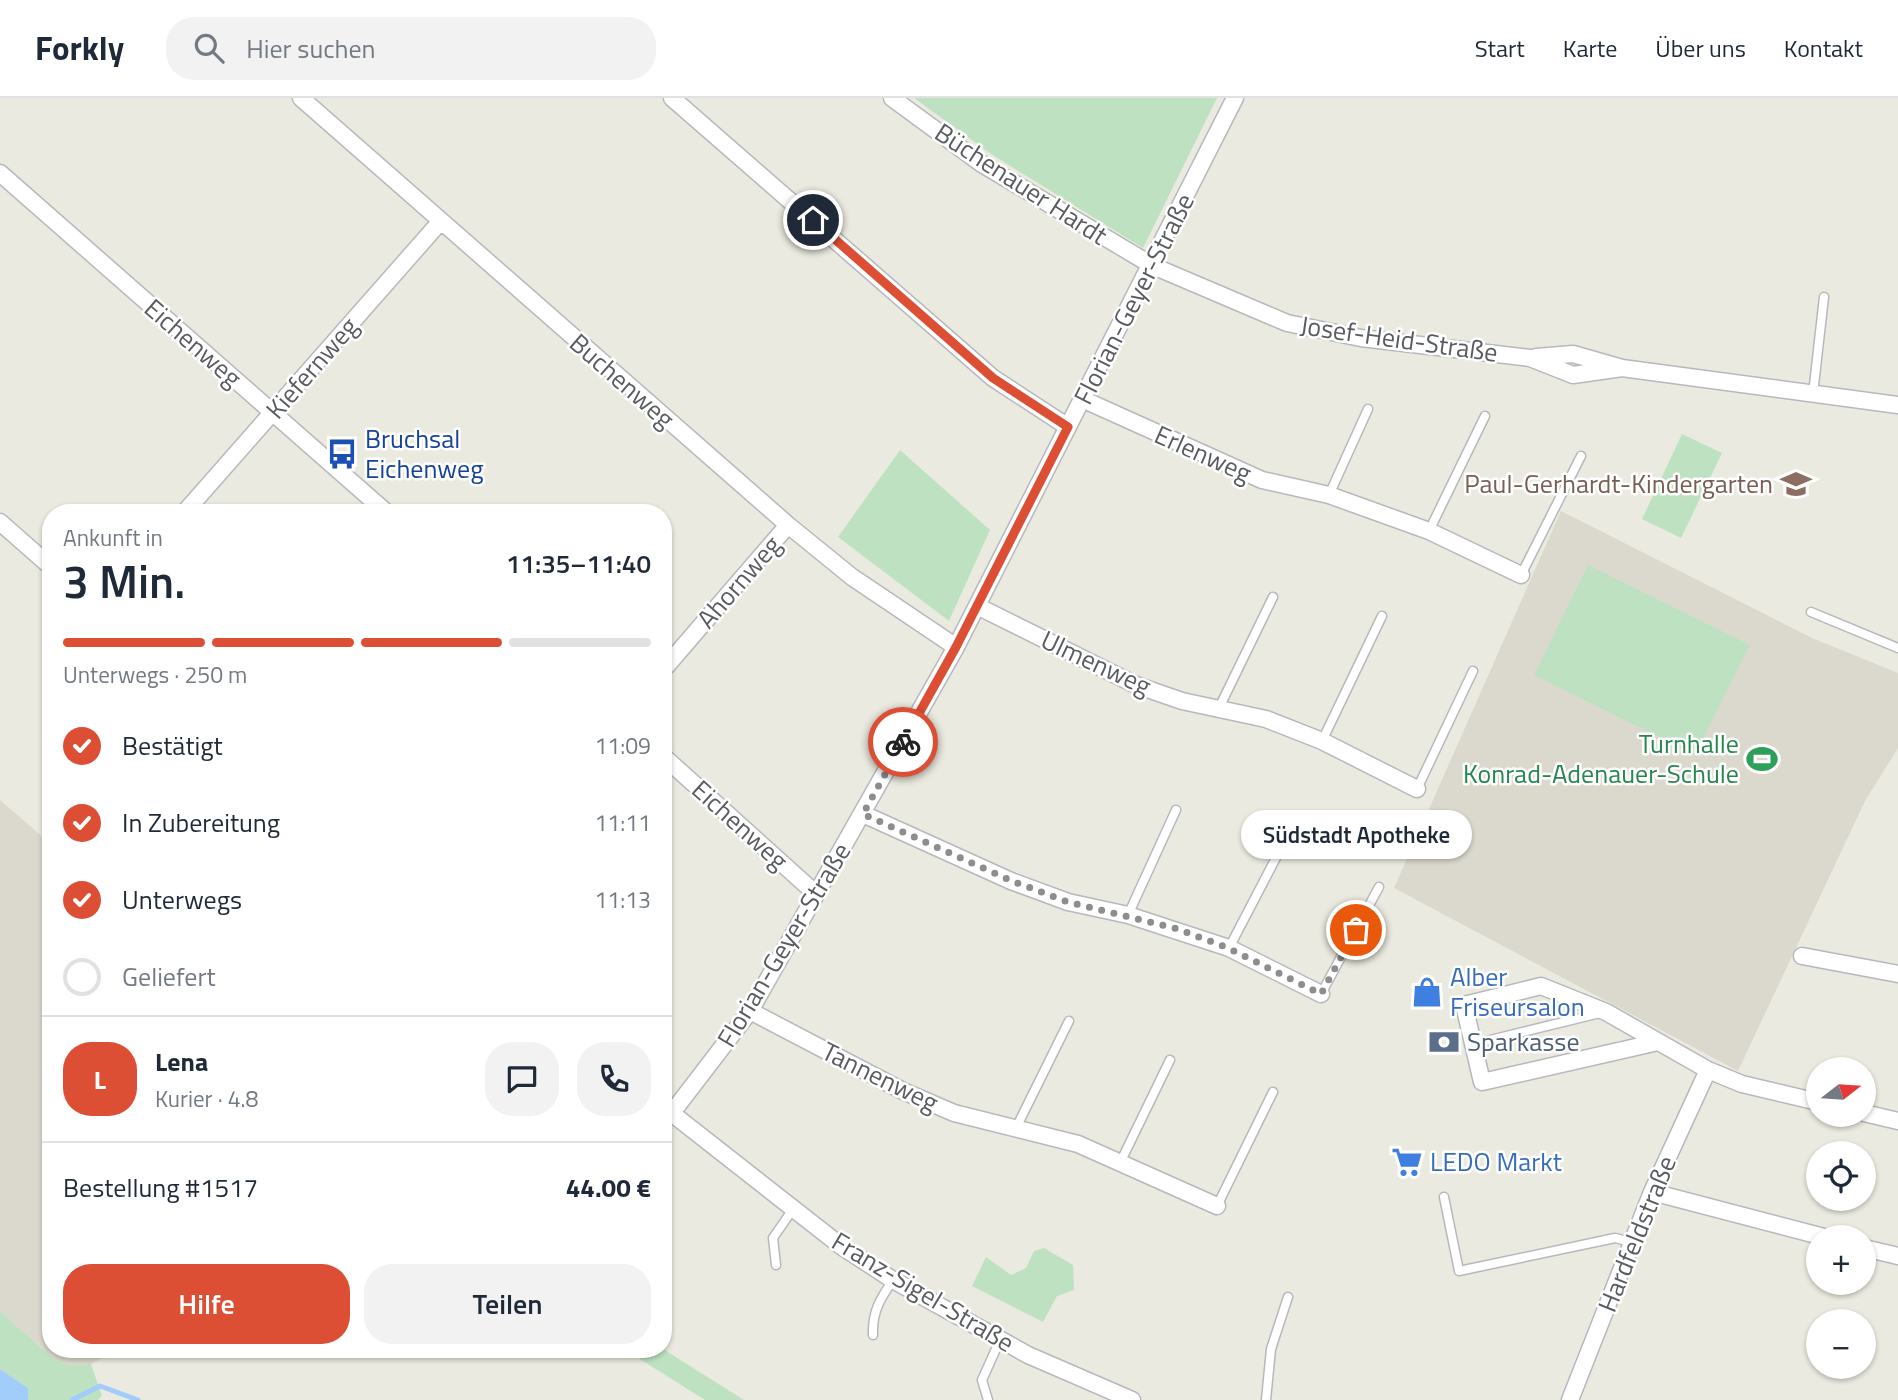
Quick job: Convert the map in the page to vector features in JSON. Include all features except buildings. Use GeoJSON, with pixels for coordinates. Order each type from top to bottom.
{"type":"FeatureCollection","features":[{"type":"Feature","properties":{"kind":"street","name":"Buchenweg"},"geometry":{"type":"LineString","coordinates":[[301,98],[788,525],[852,578],[956,647]]}},
{"type":"Feature","properties":{"kind":"street"},"geometry":{"type":"LineString","coordinates":[[672,98],[993,378],[1068,427]]}},
{"type":"Feature","properties":{"kind":"street","name":"Büchenauer Hardt"},"geometry":{"type":"LineString","coordinates":[[892,98],[982,164],[1153,266]]}},
{"type":"Feature","properties":{"kind":"street","name":"Florian-Geyer-Straße"},"geometry":{"type":"LineString","coordinates":[[672,1105],[750,1012],[863,814],[956,647],[1153,266],[1235,98]]}},
{"type":"Feature","properties":{"kind":"street","name":"Eichenweg"},"geometry":{"type":"LineString","coordinates":[[0,173],[377,504]]}},
{"type":"Feature","properties":{"kind":"street","name":"Kiefernweg"},"geometry":{"type":"LineString","coordinates":[[192,504],[440,222]]}},
{"type":"Feature","properties":{"kind":"street","name":"Josef-Heid-Straße"},"geometry":{"type":"LineString","coordinates":[[1153,266],[1287,323],[1361,338],[1530,358],[1573,354],[1622,368],[1898,405]]}},
{"type":"Feature","properties":{"kind":"street","name":"Erlenweg"},"geometry":{"type":"LineString","coordinates":[[1082,399],[1262,480],[1329,495],[1429,531],[1521,575]]}},
{"type":"Feature","properties":{"kind":"street"},"geometry":{"type":"LineString","coordinates":[[0,522],[42,559]]}},
{"type":"Feature","properties":{"kind":"street","name":"Ahornweg"},"geometry":{"type":"LineString","coordinates":[[672,660],[788,525]]}},
{"type":"Feature","properties":{"kind":"street","name":"Ulmenweg"},"geometry":{"type":"LineString","coordinates":[[977,606],[1136,685],[1182,701],[1266,719],[1322,741],[1417,789]]}},
{"type":"Feature","properties":{"kind":"street","name":"Eichenweg"},"geometry":{"type":"LineString","coordinates":[[672,764],[816,894]]}},
{"type":"Feature","properties":{"kind":"street"},"geometry":{"type":"LineString","coordinates":[[863,814],[1012,881],[1068,902],[1128,915],[1228,948],[1321,994]]}},
{"type":"Feature","properties":{"kind":"street"},"geometry":{"type":"LineString","coordinates":[[1802,956],[1898,974]]}},
{"type":"Feature","properties":{"kind":"street"},"geometry":{"type":"LineString","coordinates":[[1658,1042],[1482,1082],[1464,1005],[1541,986],[1606,1012],[1708,1070],[1742,1084],[1806,1099]]}},
{"type":"Feature","properties":{"kind":"street","name":"Tannenweg"},"geometry":{"type":"LineString","coordinates":[[750,1012],[903,1091],[954,1112],[1078,1144],[1217,1206]]}},
{"type":"Feature","properties":{"kind":"street","name":"Hardfeldstraße"},"geometry":{"type":"LineString","coordinates":[[1570,1400],[1651,1192],[1708,1070]]}},
{"type":"Feature","properties":{"kind":"street","name":"Franz-Sigel-Straße"},"geometry":{"type":"LineString","coordinates":[[672,1115],[793,1209],[893,1280],[1106,1395],[1132,1400]]}},
{"type":"Feature","properties":{"kind":"street"},"geometry":{"type":"LineString","coordinates":[[1876,1116],[1898,1121]]}},
{"type":"Feature","properties":{"kind":"street"},"geometry":{"type":"LineString","coordinates":[[1651,1192],[1806,1232]]}},
{"type":"Feature","properties":{"kind":"street"},"geometry":{"type":"LineString","coordinates":[[1876,1251],[1898,1256]]}},
{"type":"Feature","properties":{"kind":"lane"},"geometry":{"type":"LineString","coordinates":[[1813,394],[1824,297]]}},
{"type":"Feature","properties":{"kind":"lane"},"geometry":{"type":"LineString","coordinates":[[1329,495],[1368,409]]}},
{"type":"Feature","properties":{"kind":"lane"},"geometry":{"type":"LineString","coordinates":[[1429,531],[1485,416]]}},
{"type":"Feature","properties":{"kind":"lane","name":"Erlenweg"},"geometry":{"type":"LineString","coordinates":[[1521,575],[1581,456]]}},
{"type":"Feature","properties":{"kind":"lane"},"geometry":{"type":"LineString","coordinates":[[1219,708],[1273,597]]}},
{"type":"Feature","properties":{"kind":"lane"},"geometry":{"type":"LineString","coordinates":[[1811,612],[1898,648]]}},
{"type":"Feature","properties":{"kind":"lane"},"geometry":{"type":"LineString","coordinates":[[1322,741],[1382,616]]}},
{"type":"Feature","properties":{"kind":"lane","name":"Ulmenweg"},"geometry":{"type":"LineString","coordinates":[[1417,789],[1473,671]]}},
{"type":"Feature","properties":{"kind":"lane"},"geometry":{"type":"LineString","coordinates":[[1128,915],[1176,810]]}},
{"type":"Feature","properties":{"kind":"lane"},"geometry":{"type":"LineString","coordinates":[[1228,948],[1278,854]]}},
{"type":"Feature","properties":{"kind":"lane"},"geometry":{"type":"LineString","coordinates":[[1321,994],[1379,887]]}},
{"type":"Feature","properties":{"kind":"lane"},"geometry":{"type":"LineString","coordinates":[[1474,1044],[1606,1012]]}},
{"type":"Feature","properties":{"kind":"lane"},"geometry":{"type":"LineString","coordinates":[[1016,1128],[1069,1021]]}},
{"type":"Feature","properties":{"kind":"lane"},"geometry":{"type":"LineString","coordinates":[[1120,1163],[1170,1060]]}},
{"type":"Feature","properties":{"kind":"lane","name":"Tannenweg"},"geometry":{"type":"LineString","coordinates":[[1217,1206],[1273,1092]]}},
{"type":"Feature","properties":{"kind":"lane"},"geometry":{"type":"LineString","coordinates":[[1444,1197],[1459,1271],[1615,1238],[1631,1242]]}},
{"type":"Feature","properties":{"kind":"lane"},"geometry":{"type":"LineString","coordinates":[[776,1265],[772,1238],[793,1209]]}},
{"type":"Feature","properties":{"kind":"lane"},"geometry":{"type":"LineString","coordinates":[[873,1335],[872,1317],[893,1280]]}},
{"type":"Feature","properties":{"kind":"lane"},"geometry":{"type":"LineString","coordinates":[[1266,1400],[1271,1349],[1288,1297]]}},
{"type":"Feature","properties":{"kind":"lane"},"geometry":{"type":"LineString","coordinates":[[988,1400],[982,1380],[1000,1340]]}},
{"type":"Feature","properties":{"kind":"shaded area"},"geometry":{"type":"Polygon","coordinates":[[[1561,511],[1812,638],[1898,673],[1898,748],[1865,801],[1738,1071],[1394,888],[1561,511]]]}},
{"type":"Feature","properties":{"kind":"shaded area"},"geometry":{"type":"Polygon","coordinates":[[[0,800],[42,836],[42,1348],[0,1311],[0,800]]]}},
{"type":"Feature","properties":{"kind":"shaded area"},"geometry":{"type":"Polygon","coordinates":[[[53,1358],[102,1358],[91,1364],[68,1365],[53,1358]]]}},
{"type":"Feature","properties":{"kind":"green space"},"geometry":{"type":"Polygon","coordinates":[[[914,98],[1217,98],[1143,248],[991,154],[914,98]]]}},
{"type":"Feature","properties":{"kind":"green space"},"geometry":{"type":"Polygon","coordinates":[[[1682,434],[1722,453],[1681,538],[1642,519],[1682,434]]]}},
{"type":"Feature","properties":{"kind":"green space"},"geometry":{"type":"Polygon","coordinates":[[[900,450],[990,530],[949,621],[838,537],[900,450]]]}},
{"type":"Feature","properties":{"kind":"green space"},"geometry":{"type":"Polygon","coordinates":[[[1588,565],[1750,645],[1695,755],[1534,675],[1588,565]]]}},
{"type":"Feature","properties":{"kind":"green space"},"geometry":{"type":"Polygon","coordinates":[[[1044,1248],[1073,1265],[1074,1290],[1057,1296],[1043,1322],[972,1286],[986,1257],[1011,1275],[1026,1268],[1034,1251],[1044,1248]]]}},
{"type":"Feature","properties":{"kind":"green space"},"geometry":{"type":"Polygon","coordinates":[[[0,1311],[42,1348],[42,1358],[53,1358],[68,1365],[91,1364],[102,1396],[98,1400],[28,1400],[28,1388],[0,1369],[0,1311]]]}},
{"type":"Feature","properties":{"kind":"green space"},"geometry":{"type":"Polygon","coordinates":[[[672,1355],[744,1400],[705,1400],[638,1358],[672,1358],[672,1355]]]}},
{"type":"Feature","properties":{"kind":"water"},"geometry":{"type":"Polygon","coordinates":[[[0,1369],[28,1388],[28,1400],[0,1400],[0,1369]]]}},
{"type":"Feature","properties":{"kind":"waterway"},"geometry":{"type":"LineString","coordinates":[[72,1400],[100,1386],[138,1400]]}},
{"type":"Feature","properties":{"kind":"way so far"},"geometry":{"type":"LineString","coordinates":[[903,742],[863,814],[1012,881],[1068,902],[1178,929],[1228,948],[1321,994],[1356,930]]}},
{"type":"Feature","properties":{"kind":"place","name":"Bruchsal Eichenweg"},"geometry":{"type":"Point","coordinates":[342,454]}},
{"type":"Feature","properties":{"kind":"place","name":"Paul-Gerhardt-Kindergarten"},"geometry":{"type":"Point","coordinates":[1796,484]}},
{"type":"Feature","properties":{"kind":"place","name":"Turnhalle Konrad-Adenauer-Schule"},"geometry":{"type":"Point","coordinates":[1762,759]}},
{"type":"Feature","properties":{"kind":"place","name":"Südstadt Apotheke"},"geometry":{"type":"Point","coordinates":[1356,930]}},
{"type":"Feature","properties":{"kind":"place","name":"Alber Friseursalon"},"geometry":{"type":"Point","coordinates":[1427,992]}},
{"type":"Feature","properties":{"kind":"place","name":"Sparkasse"},"geometry":{"type":"Point","coordinates":[1444,1042]}},
{"type":"Feature","properties":{"kind":"place","name":"LEDO Markt"},"geometry":{"type":"Point","coordinates":[1407,1162]}},
{"type":"Feature","properties":{"kind":"route"},"geometry":{"type":"LineString","coordinates":[[813,220],[993,378],[1068,427],[956,647],[903,742]]}}]}
